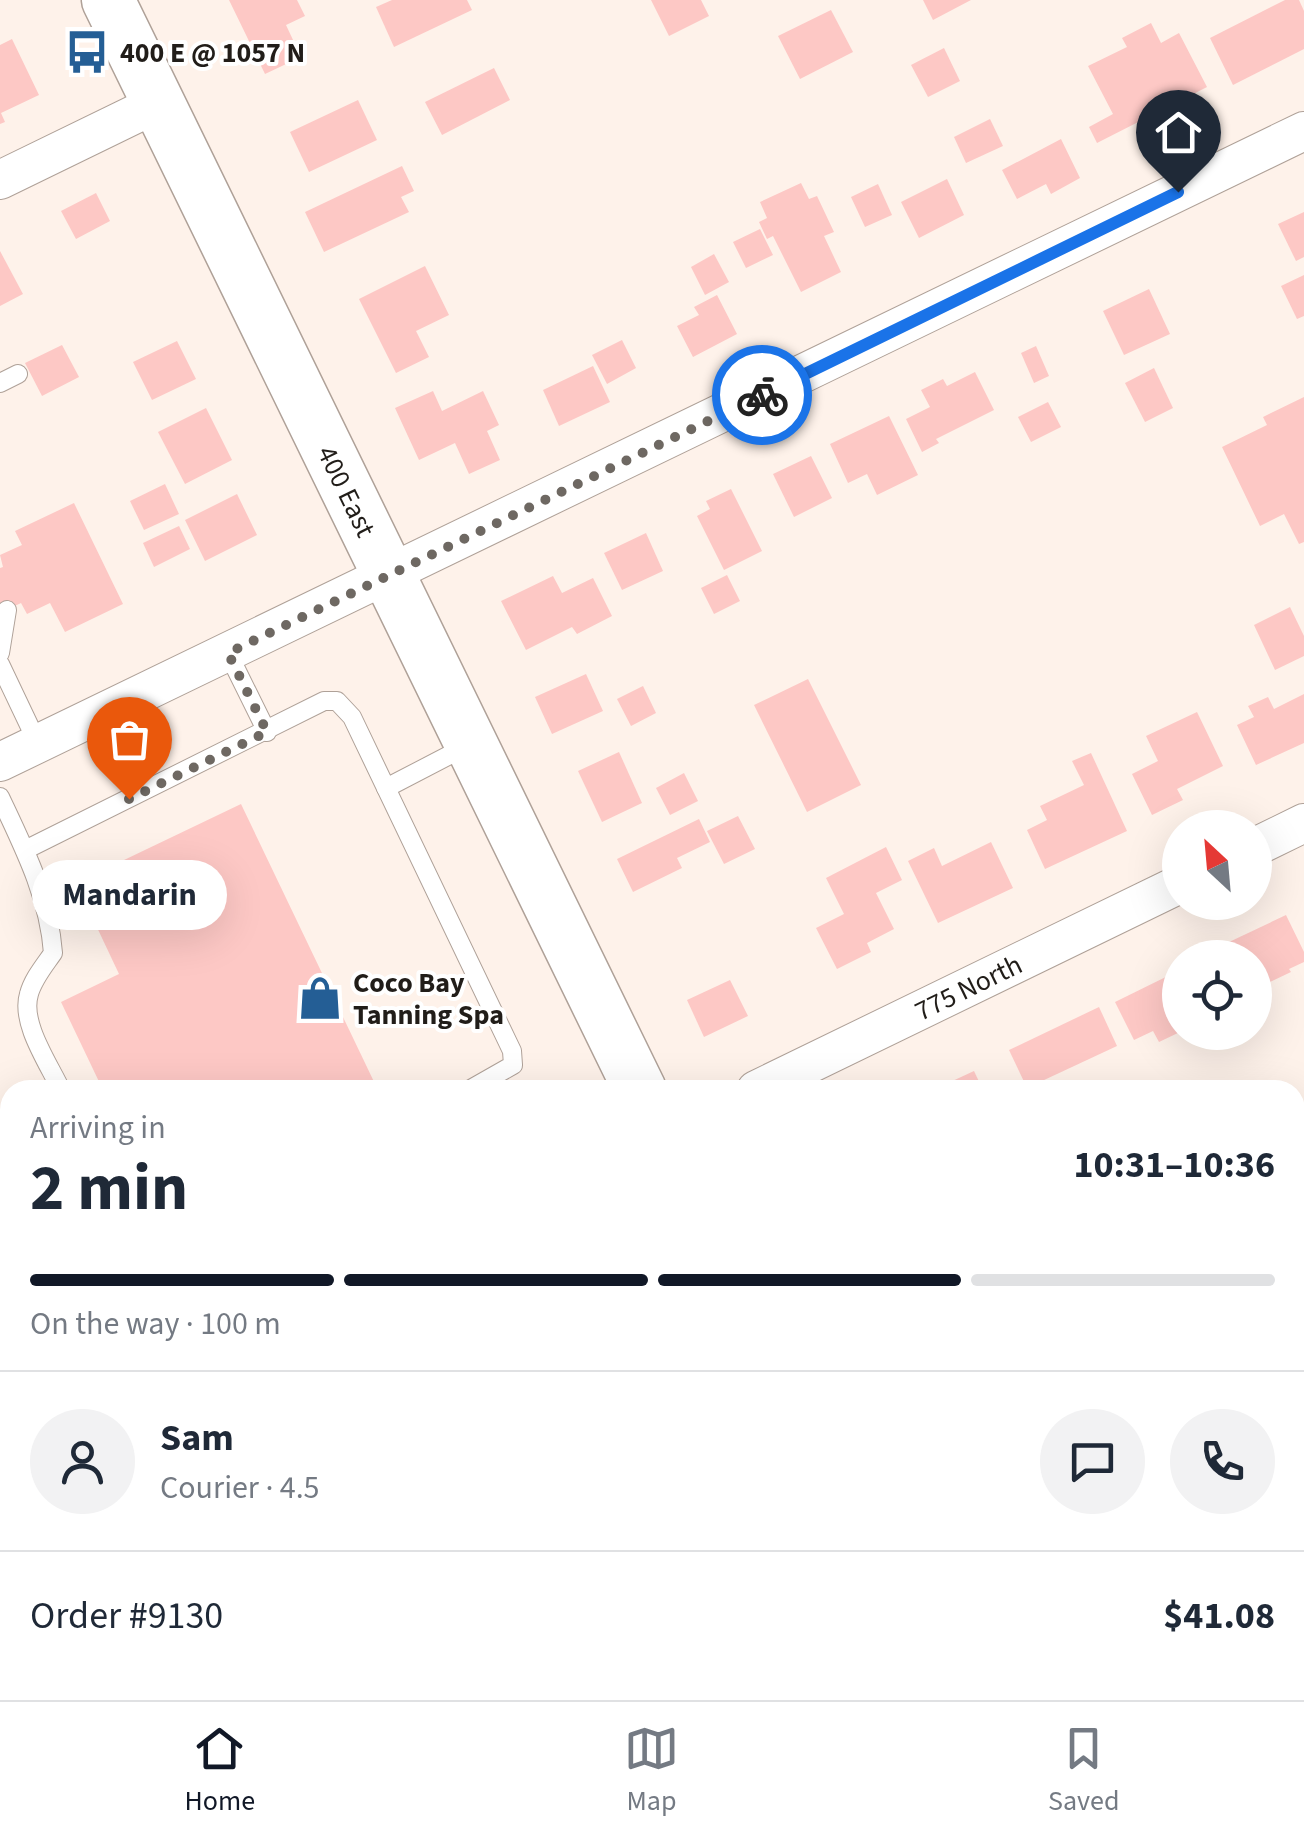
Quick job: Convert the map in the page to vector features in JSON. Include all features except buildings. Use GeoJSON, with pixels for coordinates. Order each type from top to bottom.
{"type":"FeatureCollection","features":[{"type":"Feature","properties":{"kind":"main road","name":"400 East"},"geometry":{"type":"LineString","coordinates":[[108,0],[635,1080]]}},
{"type":"Feature","properties":{"kind":"street"},"geometry":{"type":"LineString","coordinates":[[0,180],[158,103]]}},
{"type":"Feature","properties":{"kind":"street"},"geometry":{"type":"LineString","coordinates":[[0,762],[1304,131]]}},
{"type":"Feature","properties":{"kind":"street"},"geometry":{"type":"LineString","coordinates":[[1272,839],[1304,824]]}},
{"type":"Feature","properties":{"kind":"street","name":"775 North"},"geometry":{"type":"LineString","coordinates":[[777,1080],[1162,893]]}},
{"type":"Feature","properties":{"kind":"lane"},"geometry":{"type":"LineString","coordinates":[[0,652],[7,610]]}},
{"type":"Feature","properties":{"kind":"lane"},"geometry":{"type":"LineString","coordinates":[[228,653],[267,732]]}},
{"type":"Feature","properties":{"kind":"lane"},"geometry":{"type":"LineString","coordinates":[[0,664],[38,744]]}},
{"type":"Feature","properties":{"kind":"lane"},"geometry":{"type":"LineString","coordinates":[[25,850],[324,701],[337,701],[352,718],[512,1051],[514,1065],[487,1080]]}},
{"type":"Feature","properties":{"kind":"lane"},"geometry":{"type":"LineString","coordinates":[[386,788],[471,744]]}},
{"type":"Feature","properties":{"kind":"lane"},"geometry":{"type":"LineString","coordinates":[[0,797],[50,916],[53,953],[27,997],[31,1024],[56,1080]]}},
{"type":"Feature","properties":{"kind":"way so far"},"geometry":{"type":"LineString","coordinates":[[129,799],[267,732],[228,653],[762,395]]}},
{"type":"Feature","properties":{"kind":"place","name":"400 E @ 1057 N"},"geometry":{"type":"Point","coordinates":[87,52]}},
{"type":"Feature","properties":{"kind":"place","name":"Mandarin"},"geometry":{"type":"Point","coordinates":[129,799]}},
{"type":"Feature","properties":{"kind":"place","name":"Coco Bay Tanning Spa"},"geometry":{"type":"Point","coordinates":[320,998]}},
{"type":"Feature","properties":{"kind":"route"},"geometry":{"type":"LineString","coordinates":[[762,395],[1178,192]]}}]}
